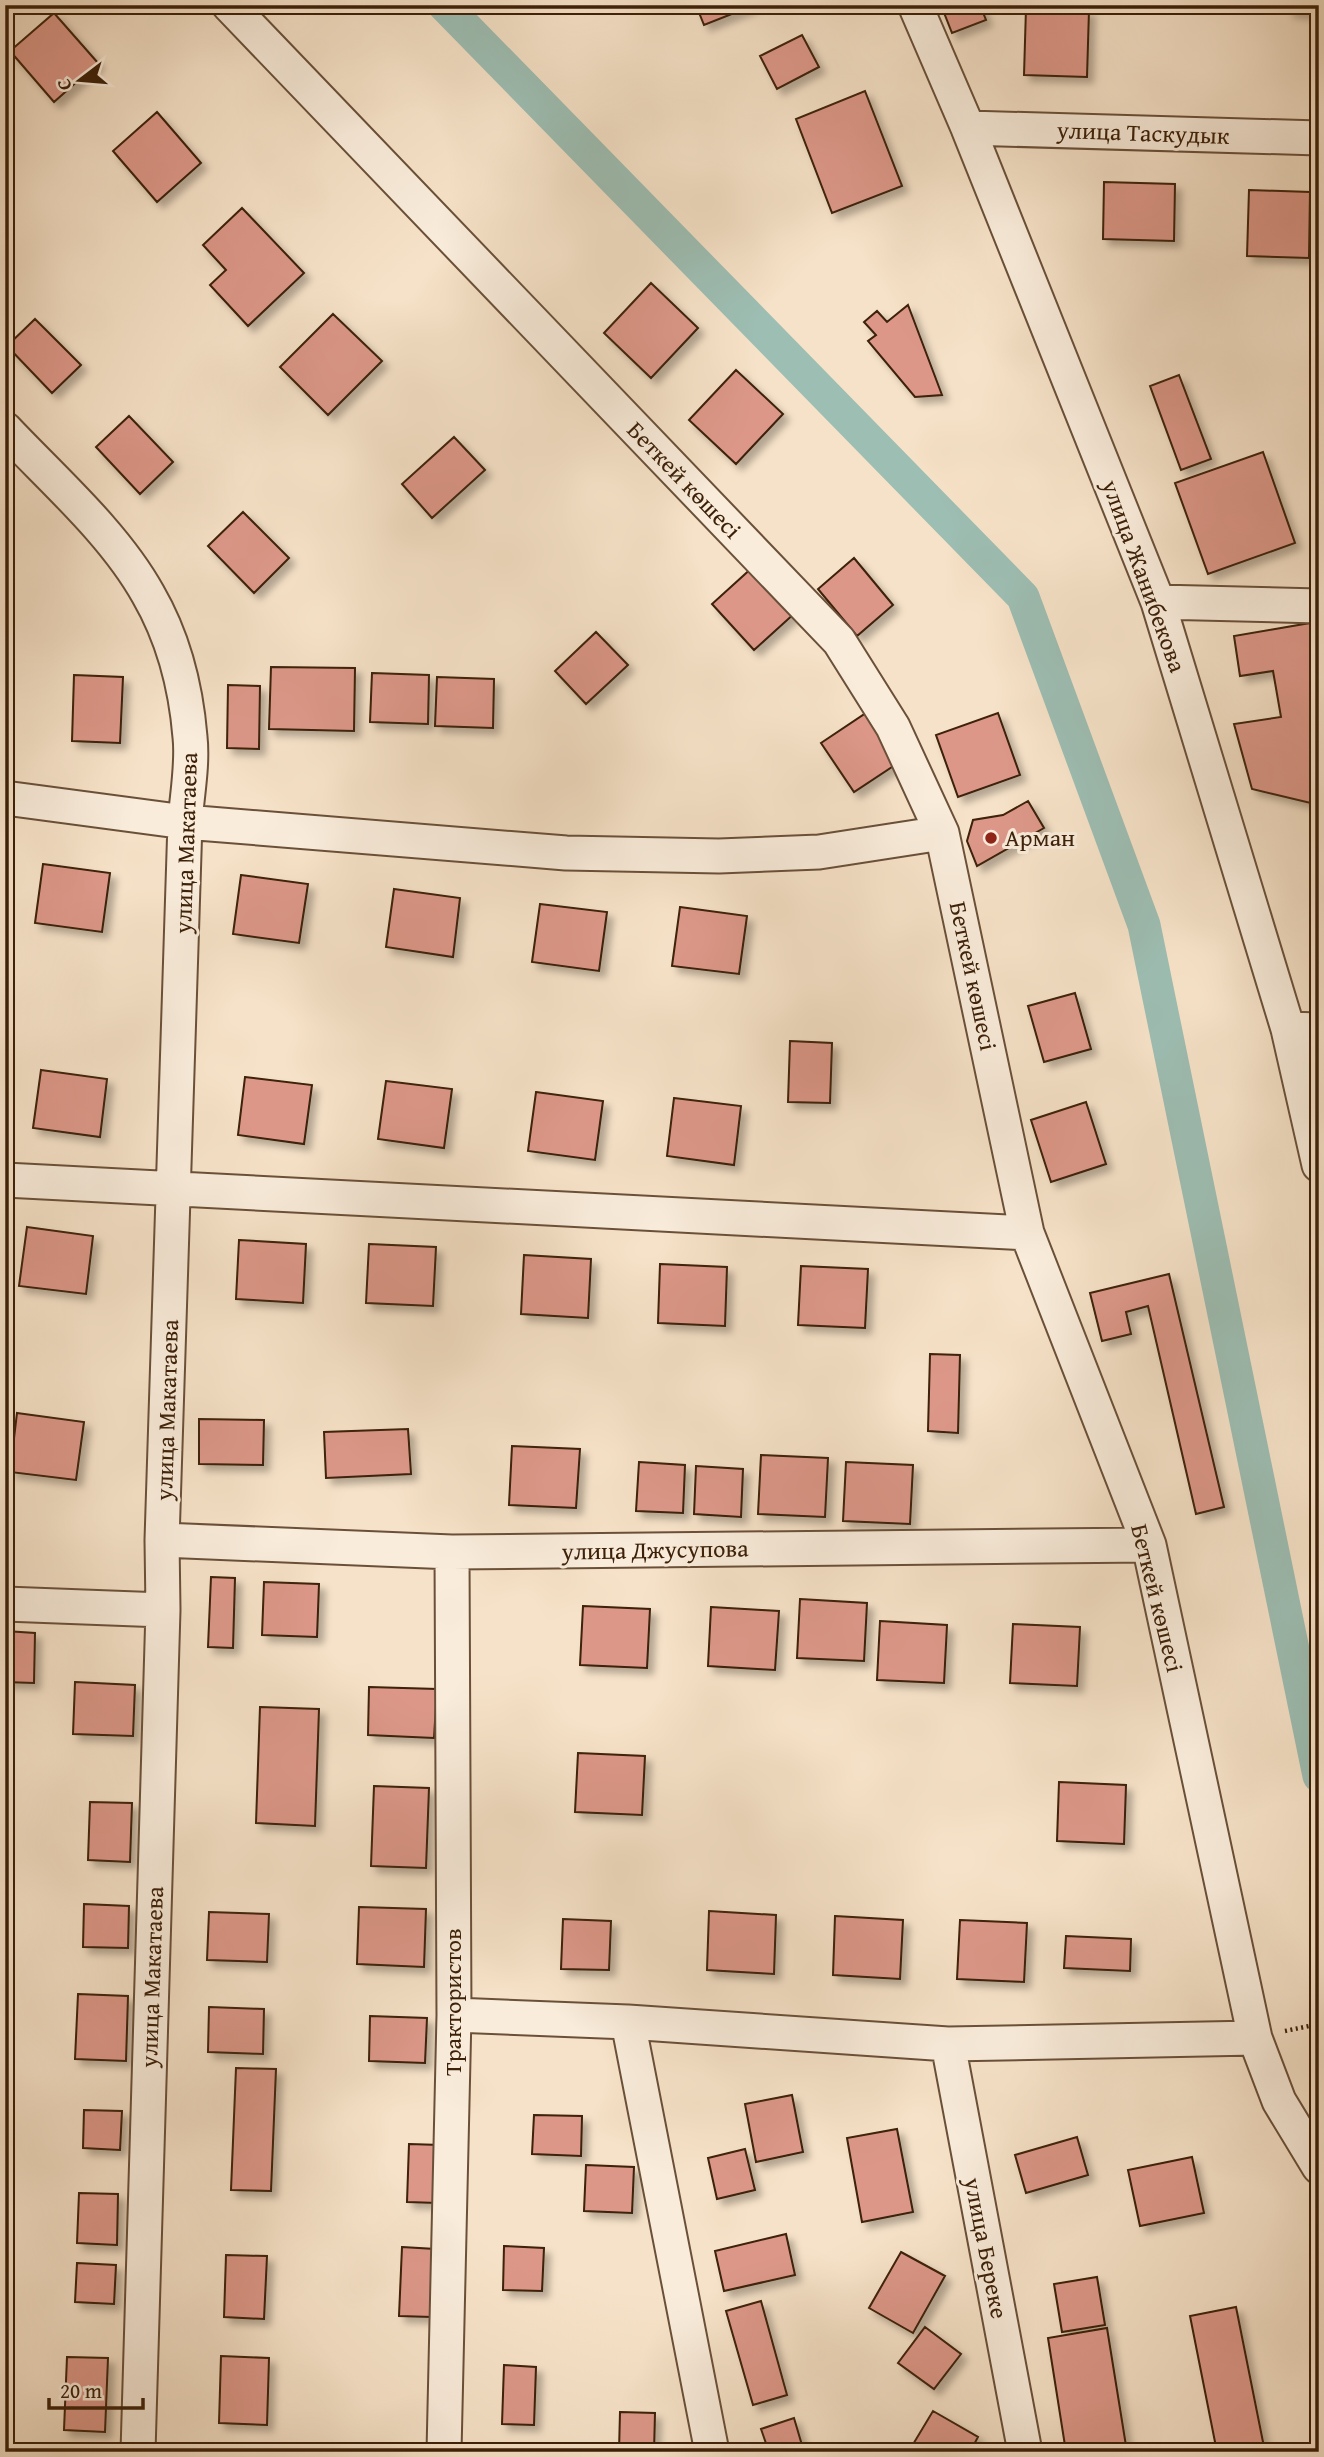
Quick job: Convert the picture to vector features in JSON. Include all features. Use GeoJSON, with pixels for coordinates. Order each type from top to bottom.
{"type":"FeatureCollection","features":[{"type":"Feature","properties":{"kind":"street","name":"Беткей көшесі"},"geometry":{"type":"LineString","coordinates":[[229,5],[839,641],[893,727],[942,833],[1027,1233],[1149,1545],[1255,2038],[1279,2101],[1319,2168]]}},
{"type":"Feature","properties":{"kind":"street","name":"улица Жанибекова"},"geometry":{"type":"LineString","coordinates":[[915,5],[968,128],[1158,601],[1303,1030],[1319,1165]]}},
{"type":"Feature","properties":{"kind":"street","name":"улица Таскудык"},"geometry":{"type":"LineString","coordinates":[[968,128],[1319,138]]}},
{"type":"Feature","properties":{"kind":"street","name":"улица Макатаева"},"geometry":{"type":"LineString","coordinates":[[5,429],[107,537],[146,591],[156,608],[180,672],[191,739],[185,822],[162,1540],[163,1610],[138,2452]]}},
{"type":"Feature","properties":{"kind":"street"},"geometry":{"type":"LineString","coordinates":[[1158,601],[1319,606]]}},
{"type":"Feature","properties":{"kind":"street"},"geometry":{"type":"LineString","coordinates":[[5,798],[185,822],[566,853],[705,856],[819,852],[942,833]]}},
{"type":"Feature","properties":{"kind":"street"},"geometry":{"type":"LineString","coordinates":[[5,1180],[1027,1233]]}},
{"type":"Feature","properties":{"kind":"street","name":"улица Джусупова"},"geometry":{"type":"LineString","coordinates":[[162,1540],[452,1552],[1149,1545]]}},
{"type":"Feature","properties":{"kind":"street","name":"Трактористов"},"geometry":{"type":"LineString","coordinates":[[444,2452],[454,2015],[452,1552]]}},
{"type":"Feature","properties":{"kind":"street"},"geometry":{"type":"LineString","coordinates":[[5,1604],[163,1610]]}},
{"type":"Feature","properties":{"kind":"street"},"geometry":{"type":"LineString","coordinates":[[454,2015],[628,2022],[948,2044],[1255,2038]]}},
{"type":"Feature","properties":{"kind":"street"},"geometry":{"type":"LineString","coordinates":[[628,2022],[712,2452]]}},
{"type":"Feature","properties":{"kind":"street","name":"улица Береке"},"geometry":{"type":"LineString","coordinates":[[948,2044],[1025,2452]]}},
{"type":"Feature","properties":{"kind":"building"},"geometry":{"type":"Polygon","coordinates":[[[696,5],[752,5],[752,6],[704,25],[696,5]]]}},
{"type":"Feature","properties":{"kind":"building"},"geometry":{"type":"Polygon","coordinates":[[[941,5],[980,5],[986,20],[952,33],[941,5]]]}},
{"type":"Feature","properties":{"kind":"building"},"geometry":{"type":"Polygon","coordinates":[[[1288,5],[1319,5],[1319,14],[1288,11],[1288,5]]]}},
{"type":"Feature","properties":{"kind":"building"},"geometry":{"type":"Polygon","coordinates":[[[1026,8],[1089,10],[1087,77],[1024,75],[1026,8]]]}},
{"type":"Feature","properties":{"kind":"building"},"geometry":{"type":"Polygon","coordinates":[[[54,13],[98,63],[54,102],[10,51],[54,13]]]}},
{"type":"Feature","properties":{"kind":"building"},"geometry":{"type":"Polygon","coordinates":[[[802,35],[819,67],[777,89],[760,56],[802,35]]]}},
{"type":"Feature","properties":{"kind":"building"},"geometry":{"type":"Polygon","coordinates":[[[865,91],[902,186],[832,213],[796,119],[865,91]]]}},
{"type":"Feature","properties":{"kind":"building"},"geometry":{"type":"Polygon","coordinates":[[[157,112],[201,163],[157,202],[113,151],[157,112]]]}},
{"type":"Feature","properties":{"kind":"building"},"geometry":{"type":"Polygon","coordinates":[[[1104,182],[1175,184],[1174,241],[1103,239],[1104,182]]]}},
{"type":"Feature","properties":{"kind":"building"},"geometry":{"type":"Polygon","coordinates":[[[1249,190],[1310,192],[1309,258],[1247,256],[1249,190]]]}},
{"type":"Feature","properties":{"kind":"building"},"geometry":{"type":"Polygon","coordinates":[[[242,208],[304,273],[248,326],[210,285],[226,270],[203,245],[242,208]]]}},
{"type":"Feature","properties":{"kind":"building"},"geometry":{"type":"Polygon","coordinates":[[[651,283],[698,328],[651,378],[604,333],[651,283]]]}},
{"type":"Feature","properties":{"kind":"building"},"geometry":{"type":"Polygon","coordinates":[[[908,305],[942,395],[915,397],[868,341],[876,335],[864,322],[877,311],[887,322],[908,305]]]}},
{"type":"Feature","properties":{"kind":"building"},"geometry":{"type":"Polygon","coordinates":[[[333,314],[382,361],[328,415],[280,367],[333,314]]]}},
{"type":"Feature","properties":{"kind":"building"},"geometry":{"type":"Polygon","coordinates":[[[35,319],[81,365],[52,393],[7,346],[35,319]]]}},
{"type":"Feature","properties":{"kind":"building"},"geometry":{"type":"Polygon","coordinates":[[[736,370],[783,414],[736,464],[689,420],[736,370]]]}},
{"type":"Feature","properties":{"kind":"building"},"geometry":{"type":"Polygon","coordinates":[[[1179,375],[1211,459],[1181,470],[1150,386],[1179,375]]]}},
{"type":"Feature","properties":{"kind":"building"},"geometry":{"type":"Polygon","coordinates":[[[129,416],[173,462],[140,494],[96,447],[129,416]]]}},
{"type":"Feature","properties":{"kind":"building"},"geometry":{"type":"Polygon","coordinates":[[[454,437],[485,470],[432,518],[402,484],[454,437]]]}},
{"type":"Feature","properties":{"kind":"building"},"geometry":{"type":"Polygon","coordinates":[[[1263,452],[1295,543],[1208,574],[1175,483],[1263,452]]]}},
{"type":"Feature","properties":{"kind":"building"},"geometry":{"type":"Polygon","coordinates":[[[243,512],[289,558],[254,593],[208,546],[243,512]]]}},
{"type":"Feature","properties":{"kind":"building"},"geometry":{"type":"Polygon","coordinates":[[[854,558],[893,605],[857,636],[818,589],[854,558]]]}},
{"type":"Feature","properties":{"kind":"building"},"geometry":{"type":"Polygon","coordinates":[[[754,566],[796,612],[754,650],[712,604],[754,566]]]}},
{"type":"Feature","properties":{"kind":"building"},"geometry":{"type":"Polygon","coordinates":[[[1316,622],[1319,642],[1319,805],[1252,789],[1234,724],[1281,717],[1273,671],[1240,676],[1234,636],[1316,622]]]}},
{"type":"Feature","properties":{"kind":"building"},"geometry":{"type":"Polygon","coordinates":[[[596,632],[628,665],[586,704],[555,671],[596,632]]]}},
{"type":"Feature","properties":{"kind":"building"},"geometry":{"type":"Polygon","coordinates":[[[271,667],[355,668],[354,731],[269,729],[271,667]]]}},
{"type":"Feature","properties":{"kind":"building"},"geometry":{"type":"Polygon","coordinates":[[[372,673],[429,675],[428,724],[370,722],[372,673]]]}},
{"type":"Feature","properties":{"kind":"building"},"geometry":{"type":"Polygon","coordinates":[[[74,675],[123,677],[120,743],[72,741],[74,675]]]}},
{"type":"Feature","properties":{"kind":"building"},"geometry":{"type":"Polygon","coordinates":[[[437,677],[494,679],[493,728],[435,726],[437,677]]]}},
{"type":"Feature","properties":{"kind":"building"},"geometry":{"type":"Polygon","coordinates":[[[228,685],[260,686],[259,749],[227,748],[228,685]]]}},
{"type":"Feature","properties":{"kind":"building"},"geometry":{"type":"Polygon","coordinates":[[[866,713],[898,763],[854,792],[821,743],[866,713]]]}},
{"type":"Feature","properties":{"kind":"building"},"geometry":{"type":"Polygon","coordinates":[[[998,713],[1020,775],[958,797],[936,735],[998,713]]]}},
{"type":"Feature","properties":{"kind":"building"},"geometry":{"type":"Polygon","coordinates":[[[1028,801],[1044,828],[977,866],[967,841],[973,820],[1003,815],[1028,801]]]}},
{"type":"Feature","properties":{"kind":"building"},"geometry":{"type":"Polygon","coordinates":[[[43,864],[110,873],[102,932],[35,923],[43,864]]]}},
{"type":"Feature","properties":{"kind":"building"},"geometry":{"type":"Polygon","coordinates":[[[241,875],[308,884],[299,943],[233,934],[241,875]]]}},
{"type":"Feature","properties":{"kind":"building"},"geometry":{"type":"Polygon","coordinates":[[[394,889],[460,898],[453,957],[386,947],[394,889]]]}},
{"type":"Feature","properties":{"kind":"building"},"geometry":{"type":"Polygon","coordinates":[[[540,904],[607,912],[599,971],[532,962],[540,904]]]}},
{"type":"Feature","properties":{"kind":"building"},"geometry":{"type":"Polygon","coordinates":[[[680,907],[747,916],[739,974],[672,966],[680,907]]]}},
{"type":"Feature","properties":{"kind":"building"},"geometry":{"type":"Polygon","coordinates":[[[1075,993],[1091,1049],[1044,1062],[1028,1006],[1075,993]]]}},
{"type":"Feature","properties":{"kind":"building"},"geometry":{"type":"Polygon","coordinates":[[[790,1041],[832,1043],[830,1103],[788,1102],[790,1041]]]}},
{"type":"Feature","properties":{"kind":"building"},"geometry":{"type":"Polygon","coordinates":[[[41,1070],[107,1079],[100,1137],[33,1128],[41,1070]]]}},
{"type":"Feature","properties":{"kind":"building"},"geometry":{"type":"Polygon","coordinates":[[[245,1077],[312,1085],[304,1144],[238,1135],[245,1077]]]}},
{"type":"Feature","properties":{"kind":"building"},"geometry":{"type":"Polygon","coordinates":[[[386,1081],[452,1089],[444,1148],[378,1139],[386,1081]]]}},
{"type":"Feature","properties":{"kind":"building"},"geometry":{"type":"Polygon","coordinates":[[[536,1092],[603,1101],[595,1160],[528,1151],[536,1092]]]}},
{"type":"Feature","properties":{"kind":"building"},"geometry":{"type":"Polygon","coordinates":[[[674,1098],[741,1106],[734,1165],[667,1156],[674,1098]]]}},
{"type":"Feature","properties":{"kind":"building"},"geometry":{"type":"Polygon","coordinates":[[[1086,1102],[1106,1164],[1051,1182],[1031,1120],[1086,1102]]]}},
{"type":"Feature","properties":{"kind":"building"},"geometry":{"type":"Polygon","coordinates":[[[27,1227],[93,1236],[86,1294],[19,1286],[27,1227]]]}},
{"type":"Feature","properties":{"kind":"building"},"geometry":{"type":"Polygon","coordinates":[[[239,1240],[306,1244],[303,1303],[236,1299],[239,1240]]]}},
{"type":"Feature","properties":{"kind":"building"},"geometry":{"type":"Polygon","coordinates":[[[369,1244],[436,1247],[433,1306],[366,1303],[369,1244]]]}},
{"type":"Feature","properties":{"kind":"building"},"geometry":{"type":"Polygon","coordinates":[[[524,1255],[591,1259],[588,1318],[521,1314],[524,1255]]]}},
{"type":"Feature","properties":{"kind":"building"},"geometry":{"type":"Polygon","coordinates":[[[660,1264],[727,1267],[725,1326],[658,1323],[660,1264]]]}},
{"type":"Feature","properties":{"kind":"building"},"geometry":{"type":"Polygon","coordinates":[[[801,1266],[868,1269],[865,1328],[798,1325],[801,1266]]]}},
{"type":"Feature","properties":{"kind":"building"},"geometry":{"type":"Polygon","coordinates":[[[1169,1274],[1224,1507],[1196,1514],[1148,1306],[1126,1312],[1131,1334],[1102,1341],[1090,1293],[1169,1274]]]}},
{"type":"Feature","properties":{"kind":"building"},"geometry":{"type":"Polygon","coordinates":[[[930,1354],[960,1355],[958,1433],[928,1431],[930,1354]]]}},
{"type":"Feature","properties":{"kind":"building"},"geometry":{"type":"Polygon","coordinates":[[[17,1413],[84,1422],[76,1480],[10,1472],[17,1413]]]}},
{"type":"Feature","properties":{"kind":"building"},"geometry":{"type":"Polygon","coordinates":[[[199,1419],[264,1420],[263,1465],[199,1464],[199,1419]]]}},
{"type":"Feature","properties":{"kind":"building"},"geometry":{"type":"Polygon","coordinates":[[[408,1429],[411,1474],[326,1478],[324,1432],[408,1429]]]}},
{"type":"Feature","properties":{"kind":"building"},"geometry":{"type":"Polygon","coordinates":[[[512,1446],[580,1449],[576,1508],[509,1505],[512,1446]]]}},
{"type":"Feature","properties":{"kind":"building"},"geometry":{"type":"Polygon","coordinates":[[[761,1455],[828,1458],[825,1517],[758,1514],[761,1455]]]}},
{"type":"Feature","properties":{"kind":"building"},"geometry":{"type":"Polygon","coordinates":[[[639,1462],[685,1465],[683,1513],[636,1511],[639,1462]]]}},
{"type":"Feature","properties":{"kind":"building"},"geometry":{"type":"Polygon","coordinates":[[[846,1462],[913,1465],[910,1524],[843,1521],[846,1462]]]}},
{"type":"Feature","properties":{"kind":"building"},"geometry":{"type":"Polygon","coordinates":[[[696,1466],[743,1469],[741,1517],[694,1514],[696,1466]]]}},
{"type":"Feature","properties":{"kind":"building"},"geometry":{"type":"Polygon","coordinates":[[[211,1577],[235,1578],[233,1648],[208,1647],[211,1577]]]}},
{"type":"Feature","properties":{"kind":"building"},"geometry":{"type":"Polygon","coordinates":[[[264,1582],[319,1584],[317,1637],[262,1635],[264,1582]]]}},
{"type":"Feature","properties":{"kind":"building"},"geometry":{"type":"Polygon","coordinates":[[[800,1599],[867,1603],[864,1661],[797,1658],[800,1599]]]}},
{"type":"Feature","properties":{"kind":"building"},"geometry":{"type":"Polygon","coordinates":[[[583,1606],[650,1609],[647,1668],[580,1665],[583,1606]]]}},
{"type":"Feature","properties":{"kind":"building"},"geometry":{"type":"Polygon","coordinates":[[[711,1607],[779,1611],[775,1670],[708,1666],[711,1607]]]}},
{"type":"Feature","properties":{"kind":"building"},"geometry":{"type":"Polygon","coordinates":[[[880,1621],[947,1625],[944,1683],[877,1680],[880,1621]]]}},
{"type":"Feature","properties":{"kind":"building"},"geometry":{"type":"Polygon","coordinates":[[[1013,1624],[1080,1627],[1077,1686],[1010,1683],[1013,1624]]]}},
{"type":"Feature","properties":{"kind":"building"},"geometry":{"type":"Polygon","coordinates":[[[5,1631],[35,1633],[34,1683],[5,1682],[5,1631]]]}},
{"type":"Feature","properties":{"kind":"building"},"geometry":{"type":"Polygon","coordinates":[[[75,1682],[135,1685],[133,1736],[73,1734],[75,1682]]]}},
{"type":"Feature","properties":{"kind":"building"},"geometry":{"type":"Polygon","coordinates":[[[369,1687],[437,1689],[434,1738],[368,1735],[369,1687]]]}},
{"type":"Feature","properties":{"kind":"building"},"geometry":{"type":"Polygon","coordinates":[[[260,1707],[319,1709],[315,1826],[256,1823],[260,1707]]]}},
{"type":"Feature","properties":{"kind":"building"},"geometry":{"type":"Polygon","coordinates":[[[578,1753],[645,1756],[642,1815],[575,1812],[578,1753]]]}},
{"type":"Feature","properties":{"kind":"building"},"geometry":{"type":"Polygon","coordinates":[[[1059,1782],[1126,1785],[1124,1844],[1057,1841],[1059,1782]]]}},
{"type":"Feature","properties":{"kind":"building"},"geometry":{"type":"Polygon","coordinates":[[[374,1786],[429,1788],[426,1868],[371,1866],[374,1786]]]}},
{"type":"Feature","properties":{"kind":"building"},"geometry":{"type":"Polygon","coordinates":[[[90,1802],[132,1803],[130,1862],[88,1860],[90,1802]]]}},
{"type":"Feature","properties":{"kind":"building"},"geometry":{"type":"Polygon","coordinates":[[[84,1904],[129,1906],[128,1948],[83,1947],[84,1904]]]}},
{"type":"Feature","properties":{"kind":"building"},"geometry":{"type":"Polygon","coordinates":[[[359,1907],[426,1909],[424,1967],[357,1964],[359,1907]]]}},
{"type":"Feature","properties":{"kind":"building"},"geometry":{"type":"Polygon","coordinates":[[[709,1911],[776,1915],[774,1974],[707,1970],[709,1911]]]}},
{"type":"Feature","properties":{"kind":"building"},"geometry":{"type":"Polygon","coordinates":[[[209,1912],[269,1914],[267,1962],[207,1960],[209,1912]]]}},
{"type":"Feature","properties":{"kind":"building"},"geometry":{"type":"Polygon","coordinates":[[[835,1916],[903,1920],[900,1979],[833,1975],[835,1916]]]}},
{"type":"Feature","properties":{"kind":"building"},"geometry":{"type":"Polygon","coordinates":[[[563,1919],[611,1921],[609,1970],[561,1969],[563,1919]]]}},
{"type":"Feature","properties":{"kind":"building"},"geometry":{"type":"Polygon","coordinates":[[[960,1920],[1027,1923],[1024,1982],[957,1979],[960,1920]]]}},
{"type":"Feature","properties":{"kind":"building"},"geometry":{"type":"Polygon","coordinates":[[[1066,1936],[1131,1939],[1130,1971],[1064,1968],[1066,1936]]]}},
{"type":"Feature","properties":{"kind":"building"},"geometry":{"type":"Polygon","coordinates":[[[78,1994],[128,1996],[126,2061],[75,2059],[78,1994]]]}},
{"type":"Feature","properties":{"kind":"building"},"geometry":{"type":"Polygon","coordinates":[[[209,2007],[264,2009],[263,2054],[208,2052],[209,2007]]]}},
{"type":"Feature","properties":{"kind":"building"},"geometry":{"type":"Polygon","coordinates":[[[370,2016],[427,2018],[425,2063],[369,2061],[370,2016]]]}},
{"type":"Feature","properties":{"kind":"building"},"geometry":{"type":"Polygon","coordinates":[[[236,2068],[276,2069],[271,2191],[231,2190],[236,2068]]]}},
{"type":"Feature","properties":{"kind":"building"},"geometry":{"type":"Polygon","coordinates":[[[792,2095],[803,2152],[756,2162],[745,2104],[792,2095]]]}},
{"type":"Feature","properties":{"kind":"building"},"geometry":{"type":"Polygon","coordinates":[[[84,2110],[122,2111],[120,2150],[83,2148],[84,2110]]]}},
{"type":"Feature","properties":{"kind":"building"},"geometry":{"type":"Polygon","coordinates":[[[534,2115],[582,2116],[581,2156],[532,2154],[534,2115]]]}},
{"type":"Feature","properties":{"kind":"building"},"geometry":{"type":"Polygon","coordinates":[[[897,2129],[913,2212],[862,2222],[847,2138],[897,2129]]]}},
{"type":"Feature","properties":{"kind":"building"},"geometry":{"type":"Polygon","coordinates":[[[1077,2137],[1088,2175],[1026,2193],[1015,2155],[1077,2137]]]}},
{"type":"Feature","properties":{"kind":"building"},"geometry":{"type":"Polygon","coordinates":[[[409,2144],[440,2145],[438,2203],[407,2202],[409,2144]]]}},
{"type":"Feature","properties":{"kind":"building"},"geometry":{"type":"Polygon","coordinates":[[[745,2149],[755,2190],[717,2199],[708,2158],[745,2149]]]}},
{"type":"Feature","properties":{"kind":"building"},"geometry":{"type":"Polygon","coordinates":[[[1192,2157],[1204,2213],[1140,2226],[1128,2170],[1192,2157]]]}},
{"type":"Feature","properties":{"kind":"building"},"geometry":{"type":"Polygon","coordinates":[[[586,2165],[634,2167],[632,2213],[584,2211],[586,2165]]]}},
{"type":"Feature","properties":{"kind":"building"},"geometry":{"type":"Polygon","coordinates":[[[79,2193],[118,2194],[117,2245],[77,2243],[79,2193]]]}},
{"type":"Feature","properties":{"kind":"building"},"geometry":{"type":"Polygon","coordinates":[[[786,2234],[795,2275],[724,2291],[715,2251],[786,2234]]]}},
{"type":"Feature","properties":{"kind":"building"},"geometry":{"type":"Polygon","coordinates":[[[504,2246],[544,2248],[542,2291],[503,2290],[504,2246]]]}},
{"type":"Feature","properties":{"kind":"building"},"geometry":{"type":"Polygon","coordinates":[[[402,2247],[435,2249],[432,2317],[399,2316],[402,2247]]]}},
{"type":"Feature","properties":{"kind":"building"},"geometry":{"type":"Polygon","coordinates":[[[901,2252],[945,2276],[913,2333],[869,2308],[901,2252]]]}},
{"type":"Feature","properties":{"kind":"building"},"geometry":{"type":"Polygon","coordinates":[[[226,2255],[267,2256],[264,2319],[224,2317],[226,2255]]]}},
{"type":"Feature","properties":{"kind":"building"},"geometry":{"type":"Polygon","coordinates":[[[77,2263],[116,2265],[114,2304],[75,2302],[77,2263]]]}},
{"type":"Feature","properties":{"kind":"building"},"geometry":{"type":"Polygon","coordinates":[[[1097,2277],[1105,2325],[1062,2332],[1054,2284],[1097,2277]]]}},
{"type":"Feature","properties":{"kind":"building"},"geometry":{"type":"Polygon","coordinates":[[[761,2301],[787,2395],[753,2405],[726,2311],[761,2301]]]}},
{"type":"Feature","properties":{"kind":"building"},"geometry":{"type":"Polygon","coordinates":[[[1236,2307],[1265,2452],[1217,2452],[1190,2316],[1236,2307]]]}},
{"type":"Feature","properties":{"kind":"building"},"geometry":{"type":"Polygon","coordinates":[[[925,2327],[961,2354],[934,2389],[898,2363],[925,2327]]]}},
{"type":"Feature","properties":{"kind":"building"},"geometry":{"type":"Polygon","coordinates":[[[1107,2328],[1127,2452],[1066,2452],[1048,2338],[1107,2328]]]}},
{"type":"Feature","properties":{"kind":"building"},"geometry":{"type":"Polygon","coordinates":[[[221,2356],[269,2358],[267,2425],[219,2423],[221,2356]]]}},
{"type":"Feature","properties":{"kind":"building"},"geometry":{"type":"Polygon","coordinates":[[[67,2357],[108,2358],[105,2432],[64,2430],[67,2357]]]}},
{"type":"Feature","properties":{"kind":"building"},"geometry":{"type":"Polygon","coordinates":[[[504,2365],[536,2367],[534,2425],[502,2424],[504,2365]]]}},
{"type":"Feature","properties":{"kind":"building"},"geometry":{"type":"Polygon","coordinates":[[[933,2411],[978,2437],[970,2452],[909,2451],[933,2411]]]}},
{"type":"Feature","properties":{"kind":"building"},"geometry":{"type":"Polygon","coordinates":[[[620,2412],[655,2413],[654,2452],[619,2452],[620,2412]]]}},
{"type":"Feature","properties":{"kind":"building"},"geometry":{"type":"Polygon","coordinates":[[[794,2418],[804,2452],[769,2452],[761,2429],[794,2418]]]}},
{"type":"Feature","properties":{"kind":"building"},"geometry":{"type":"Polygon","coordinates":[[[68,2447],[112,2448],[111,2452],[68,2452],[68,2447]]]}},
{"type":"Feature","properties":{"kind":"waterway"},"geometry":{"type":"LineString","coordinates":[[444,5],[1023,597],[1144,925],[1319,1776]]}},
{"type":"Feature","properties":{"kind":"place","name":"Арман"},"geometry":{"type":"Point","coordinates":[991,838]}}]}
